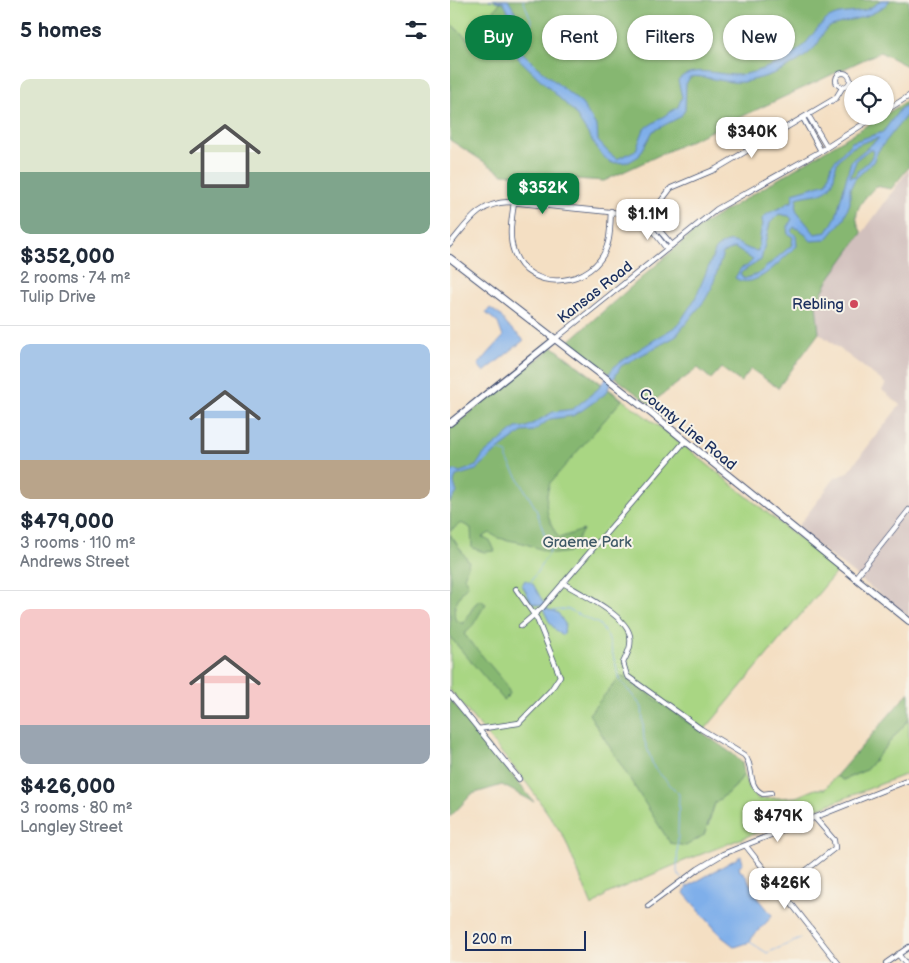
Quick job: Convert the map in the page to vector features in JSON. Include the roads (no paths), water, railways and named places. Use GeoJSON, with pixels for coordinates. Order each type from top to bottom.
{"type":"FeatureCollection","features":[{"type":"Feature","properties":{"kind":"main road","name":"County Line Road"},"geometry":{"type":"LineString","coordinates":[[450,258],[612,383],[909,622]]}},
{"type":"Feature","properties":{"kind":"street"},"geometry":{"type":"LineString","coordinates":[[648,222],[671,188],[716,169],[836,98],[842,88]]}},
{"type":"Feature","properties":{"kind":"street"},"geometry":{"type":"LineString","coordinates":[[894,105],[909,96]]}},
{"type":"Feature","properties":{"kind":"street"},"geometry":{"type":"LineString","coordinates":[[808,115],[827,147]]}},
{"type":"Feature","properties":{"kind":"street"},"geometry":{"type":"LineString","coordinates":[[803,118],[821,151]]}},
{"type":"Feature","properties":{"kind":"street","name":"Kansas Road"},"geometry":{"type":"LineString","coordinates":[[555,339],[730,201],[821,151],[862,125]]}},
{"type":"Feature","properties":{"kind":"street"},"geometry":{"type":"LineString","coordinates":[[450,244],[478,210],[496,202],[514,202],[635,215],[654,224],[672,245]]}},
{"type":"Feature","properties":{"kind":"street"},"geometry":{"type":"LineString","coordinates":[[514,202],[511,226],[514,253],[527,270],[543,279],[552,281],[576,277],[596,262],[607,246],[611,211]]}},
{"type":"Feature","properties":{"kind":"street"},"geometry":{"type":"LineString","coordinates":[[648,222],[667,249]]}},
{"type":"Feature","properties":{"kind":"street"},"geometry":{"type":"LineString","coordinates":[[450,423],[555,339]]}},
{"type":"Feature","properties":{"kind":"street"},"geometry":{"type":"LineString","coordinates":[[521,626],[544,606],[685,441]]}},
{"type":"Feature","properties":{"kind":"street"},"geometry":{"type":"LineString","coordinates":[[855,578],[909,510]]}},
{"type":"Feature","properties":{"kind":"street"},"geometry":{"type":"LineString","coordinates":[[563,583],[612,613],[627,628],[630,635],[630,649],[623,663],[627,676],[701,729],[744,755],[748,760],[755,788],[762,794],[771,793]]}},
{"type":"Feature","properties":{"kind":"street"},"geometry":{"type":"LineString","coordinates":[[478,729],[519,723],[551,690],[560,676],[534,615],[516,589]]}},
{"type":"Feature","properties":{"kind":"street"},"geometry":{"type":"LineString","coordinates":[[450,694],[519,779]]}},
{"type":"Feature","properties":{"kind":"street"},"geometry":{"type":"LineString","coordinates":[[648,906],[710,862],[909,780]]}},
{"type":"Feature","properties":{"kind":"street"},"geometry":{"type":"LineString","coordinates":[[781,890],[835,848],[834,840],[815,818]]}},
{"type":"Feature","properties":{"kind":"street"},"geometry":{"type":"LineString","coordinates":[[746,846],[838,963]]}},
{"type":"Feature","properties":{"kind":"street"},"geometry":{"type":"LineString","coordinates":[[886,963],[909,947]]}},
{"type":"Feature","properties":{"kind":"street"},"geometry":{"type":"LineString","coordinates":[[898,954],[905,963]]}},
{"type":"Feature","properties":{"kind":"water"},"geometry":{"type":"Polygon","coordinates":[[[489,0],[508,0],[516,15],[510,15],[503,2],[489,0]]]}},
{"type":"Feature","properties":{"kind":"water"},"geometry":{"type":"Polygon","coordinates":[[[881,0],[890,0],[873,13],[829,27],[817,45],[808,54],[772,74],[743,82],[690,77],[686,84],[685,110],[680,117],[653,131],[639,156],[629,162],[612,163],[606,159],[574,112],[520,60],[530,60],[582,104],[597,127],[598,141],[617,159],[636,150],[644,129],[678,107],[682,97],[678,80],[685,75],[693,72],[728,75],[746,74],[783,60],[795,60],[795,53],[826,20],[839,14],[866,10],[881,0]]]}},
{"type":"Feature","properties":{"kind":"water"},"geometry":{"type":"Polygon","coordinates":[[[909,104],[909,112],[878,151],[873,162],[855,179],[850,189],[850,203],[843,220],[826,240],[811,241],[802,231],[794,227],[791,231],[796,236],[797,246],[768,272],[751,281],[735,278],[741,268],[747,266],[753,260],[735,248],[723,253],[712,287],[705,300],[675,337],[621,366],[605,394],[581,411],[572,416],[550,419],[534,431],[522,432],[499,449],[476,470],[456,476],[454,483],[457,493],[450,502],[450,473],[455,470],[460,472],[476,466],[483,455],[516,428],[527,427],[553,412],[573,409],[598,389],[614,367],[624,359],[678,325],[695,299],[716,249],[723,244],[733,242],[758,251],[763,225],[762,219],[765,216],[788,202],[792,202],[793,193],[827,183],[832,164],[852,142],[883,132],[888,125],[894,125],[894,117],[901,108],[909,104]],[[879,138],[860,144],[843,155],[836,166],[832,183],[826,191],[797,198],[796,211],[815,234],[827,232],[836,217],[851,161],[879,138]],[[870,149],[857,159],[850,177],[855,176],[871,158],[873,150],[870,149]],[[779,214],[770,223],[761,260],[740,273],[744,279],[758,274],[792,245],[793,237],[788,234],[787,228],[792,219],[789,216],[779,214]]]}},
{"type":"Feature","properties":{"kind":"water"},"geometry":{"type":"Polygon","coordinates":[[[490,308],[500,315],[507,325],[524,340],[484,372],[478,365],[503,337],[498,323],[486,313],[490,308]]]}},
{"type":"Feature","properties":{"kind":"water"},"geometry":{"type":"Polygon","coordinates":[[[525,580],[533,584],[547,609],[558,613],[565,624],[562,635],[547,618],[542,606],[532,603],[522,585],[525,580]]]}},
{"type":"Feature","properties":{"kind":"water"},"geometry":{"type":"Polygon","coordinates":[[[741,856],[743,863],[739,866],[740,871],[744,873],[759,899],[772,915],[750,942],[735,947],[722,937],[684,893],[687,887],[741,856]]]}},
{"type":"Feature","properties":{"kind":"waterway"},"geometry":{"type":"LineString","coordinates":[[523,0],[529,15]]}},
{"type":"Feature","properties":{"kind":"waterway"},"geometry":{"type":"LineString","coordinates":[[497,450],[507,453],[507,459],[536,509],[550,551],[530,583]]}},
{"type":"Feature","properties":{"kind":"waterway"},"geometry":{"type":"LineString","coordinates":[[553,611],[567,609],[599,624],[608,637],[620,680],[642,707],[644,739],[654,768],[679,794],[677,872],[682,879]]}},
{"type":"Feature","properties":{"kind":"waterway"},"geometry":{"type":"LineString","coordinates":[[684,883],[687,887]]}},
{"type":"Feature","properties":{"kind":"waterway"},"geometry":{"type":"LineString","coordinates":[[750,942],[767,953],[800,939]]}},
{"type":"Feature","properties":{"kind":"place","name":"Rebling"},"geometry":{"type":"Point","coordinates":[854,304]}},
{"type":"Feature","properties":{"kind":"park label","name":"Graeme Park"},"geometry":{"type":"Point","coordinates":[587,542]}}]}
